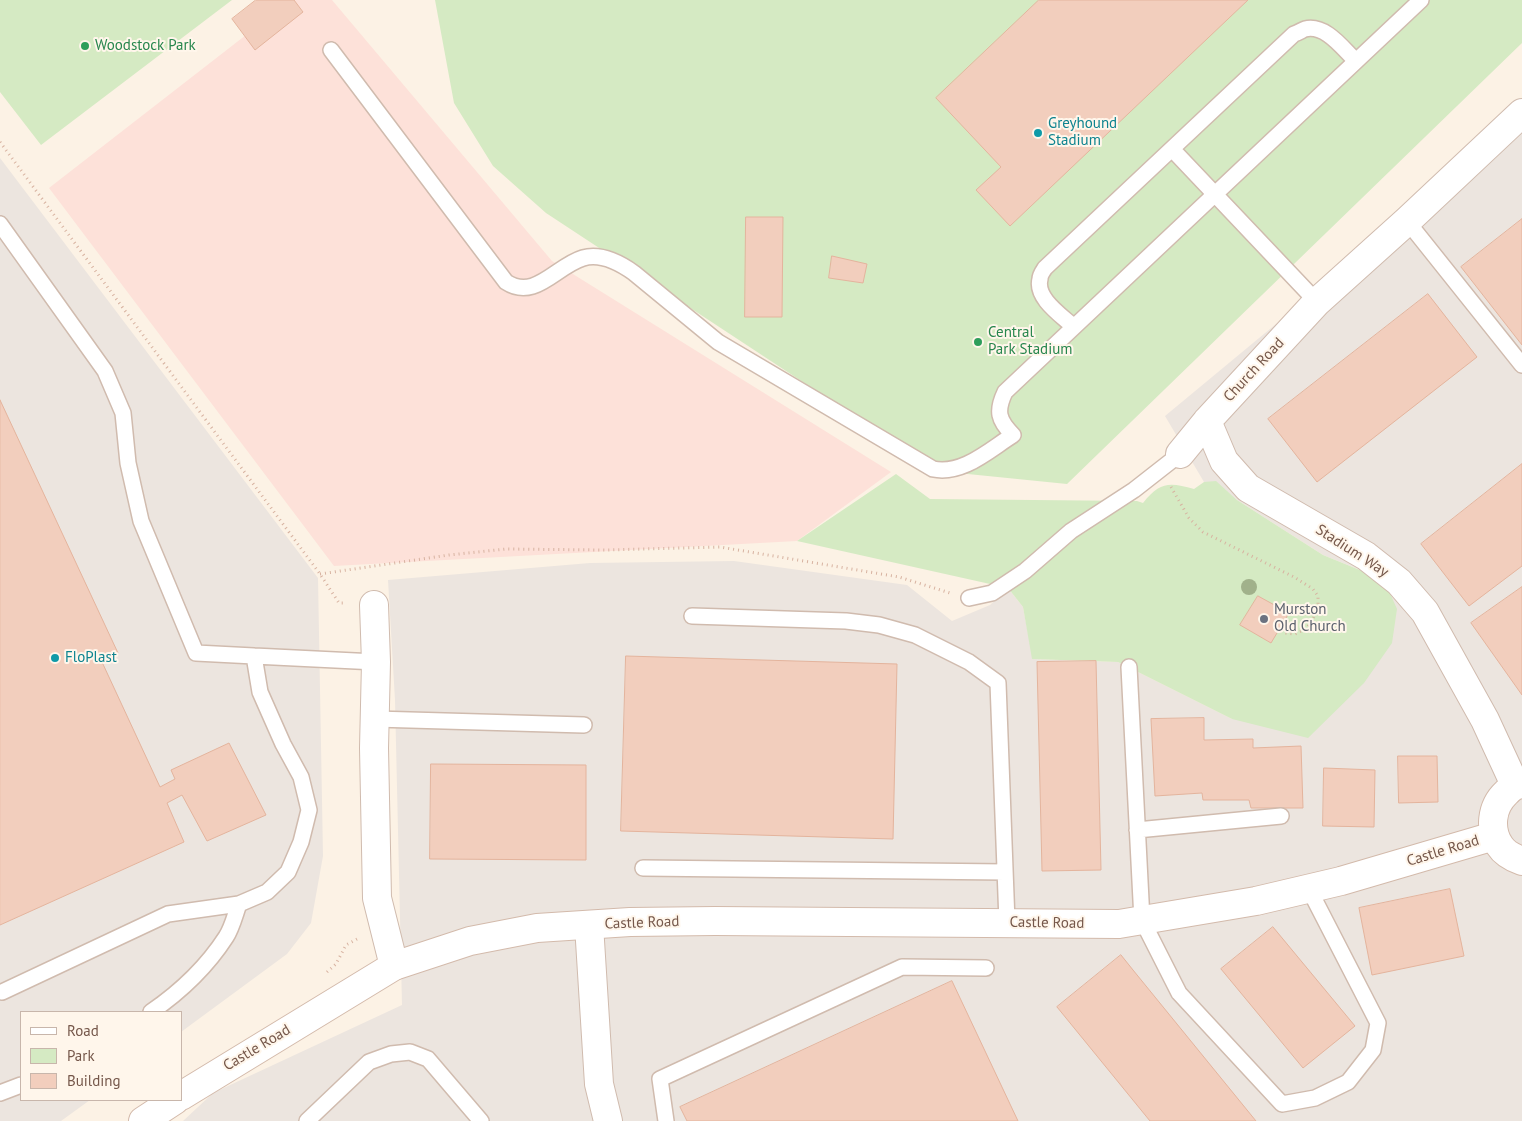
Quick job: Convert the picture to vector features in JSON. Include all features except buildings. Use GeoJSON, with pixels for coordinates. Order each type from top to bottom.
{"type":"FeatureCollection","features":[{"type":"Feature","properties":{"kind":"street","name":"Church Road"},"geometry":{"type":"LineString","coordinates":[[1171,462],[1316,302],[1407,221],[1522,113]]}},
{"type":"Feature","properties":{"kind":"street","name":"Stadium Way"},"geometry":{"type":"LineString","coordinates":[[1207,421],[1224,461],[1248,488],[1366,556],[1399,582],[1425,612],[1519,785]]}},
{"type":"Feature","properties":{"kind":"street"},"geometry":{"type":"LineString","coordinates":[[374,604],[377,898],[394,966]]}},
{"type":"Feature","properties":{"kind":"street"},"geometry":{"type":"LineString","coordinates":[[1519,785],[1502,797],[1495,809],[1492,822],[1494,836],[1500,847],[1510,856],[1522,861]]}},
{"type":"Feature","properties":{"kind":"street","name":"Castle Road"},"geometry":{"type":"LineString","coordinates":[[182,1095],[394,966],[470,941],[537,928],[630,922],[1006,922],[1118,924],[1256,901],[1341,882],[1494,836]]}},
{"type":"Feature","properties":{"kind":"street","name":"Castle Road"},"geometry":{"type":"LineString","coordinates":[[589,925],[599,1084],[608,1121]]}},
{"type":"Feature","properties":{"kind":"street"},"geometry":{"type":"LineString","coordinates":[[143,1121],[173,1101]]}},
{"type":"Feature","properties":{"kind":"lane"},"geometry":{"type":"LineString","coordinates":[[331,50],[506,282],[514,287],[524,288],[535,285],[583,258],[601,258],[621,264],[718,342],[933,469],[945,470],[970,464],[1013,435],[1003,425],[999,414],[1000,404],[1005,392],[1421,0]]}},
{"type":"Feature","properties":{"kind":"lane"},"geometry":{"type":"LineString","coordinates":[[1074,327],[1043,298],[1039,287],[1040,278],[1045,268],[1294,34],[1306,29],[1326,32],[1356,61]]}},
{"type":"Feature","properties":{"kind":"lane"},"geometry":{"type":"LineString","coordinates":[[1172,149],[1316,302]]}},
{"type":"Feature","properties":{"kind":"lane"},"geometry":{"type":"LineString","coordinates":[[1407,221],[1522,365]]}},
{"type":"Feature","properties":{"kind":"lane"},"geometry":{"type":"LineString","coordinates":[[0,224],[105,371],[124,413],[128,463],[141,521],[196,653],[376,662]]}},
{"type":"Feature","properties":{"kind":"lane","name":"Church Road"},"geometry":{"type":"LineString","coordinates":[[969,598],[992,593],[1024,571],[1071,531],[1134,490],[1171,462]]}},
{"type":"Feature","properties":{"kind":"lane"},"geometry":{"type":"LineString","coordinates":[[692,616],[846,621],[880,625],[916,635],[969,662],[998,684],[1006,922]]}},
{"type":"Feature","properties":{"kind":"lane"},"geometry":{"type":"LineString","coordinates":[[2,992],[168,914],[239,904],[267,892],[288,872],[301,842],[308,810],[301,777],[283,744],[260,692],[254,656]]}},
{"type":"Feature","properties":{"kind":"lane"},"geometry":{"type":"LineString","coordinates":[[1129,667],[1142,920],[1179,993],[1282,1104],[1315,1098],[1348,1082],[1373,1050],[1378,1023],[1309,889]]}},
{"type":"Feature","properties":{"kind":"lane"},"geometry":{"type":"LineString","coordinates":[[374,719],[584,725]]}},
{"type":"Feature","properties":{"kind":"lane"},"geometry":{"type":"LineString","coordinates":[[1137,830],[1281,816]]}},
{"type":"Feature","properties":{"kind":"lane"},"geometry":{"type":"LineString","coordinates":[[643,868],[1005,872]]}},
{"type":"Feature","properties":{"kind":"lane"},"geometry":{"type":"LineString","coordinates":[[152,1011],[177,994],[204,966],[227,936],[239,904]]}},
{"type":"Feature","properties":{"kind":"lane"},"geometry":{"type":"LineString","coordinates":[[666,1121],[660,1079],[902,967],[986,968]]}},
{"type":"Feature","properties":{"kind":"lane"},"geometry":{"type":"LineString","coordinates":[[307,1121],[369,1062],[391,1054],[410,1052],[428,1059],[481,1121]]}},
{"type":"Feature","properties":{"kind":"lane"},"geometry":{"type":"LineString","coordinates":[[0,1094],[20,1085]]}},
{"type":"Feature","properties":{"kind":"path"},"geometry":{"type":"LineString","coordinates":[[0,142],[320,574],[339,603],[374,604]]}},
{"type":"Feature","properties":{"kind":"path"},"geometry":{"type":"LineString","coordinates":[[1171,462],[1189,518],[1203,532],[1294,577],[1313,589],[1318,596],[1318,606],[1313,619],[1306,629],[1295,634],[1279,630]]}},
{"type":"Feature","properties":{"kind":"path"},"geometry":{"type":"LineString","coordinates":[[320,574],[449,555],[506,549],[606,550],[720,547],[900,577],[969,598]]}},
{"type":"Feature","properties":{"kind":"shaded area"},"geometry":{"type":"Polygon","coordinates":[[[291,0],[332,0],[552,261],[891,472],[797,541],[334,566],[49,188],[291,0]]]}},
{"type":"Feature","properties":{"kind":"shaded area"},"geometry":{"type":"Polygon","coordinates":[[[1522,120],[1522,1121],[183,1121],[213,1093],[402,1005],[395,700],[388,580],[590,563],[734,561],[907,585],[952,621],[990,605],[1008,588],[1023,607],[1033,659],[1118,662],[1232,719],[1377,577],[1323,555],[1237,500],[1216,482],[1204,482],[1165,416],[1522,120]]]}},
{"type":"Feature","properties":{"kind":"shaded area"},"geometry":{"type":"Polygon","coordinates":[[[0,158],[318,578],[323,856],[311,923],[287,954],[182,1031],[182,1011],[20,1011],[20,1101],[89,1101],[61,1121],[0,1121],[0,158]]]}},
{"type":"Feature","properties":{"kind":"green space","name":"Woodstock Park"},"geometry":{"type":"Polygon","coordinates":[[[0,0],[232,0],[41,145],[0,92],[0,0]]]}},
{"type":"Feature","properties":{"kind":"green space","name":"Central Park Stadium"},"geometry":{"type":"Polygon","coordinates":[[[435,0],[1522,0],[1522,43],[1067,484],[938,471],[546,213],[493,166],[454,103],[435,0]]]}},
{"type":"Feature","properties":{"kind":"green space"},"geometry":{"type":"Polygon","coordinates":[[[896,474],[930,499],[1137,501],[1143,503],[1160,487],[1178,485],[1194,489],[1204,482],[1216,481],[1237,500],[1323,555],[1377,577],[1389,591],[1397,609],[1392,643],[1364,683],[1308,738],[1232,719],[1118,662],[1032,659],[1023,607],[1008,588],[797,541],[896,474]]]}},
{"type":"Feature","properties":{"kind":"place","name":"Woodstock Park"},"geometry":{"type":"Point","coordinates":[85,46]}},
{"type":"Feature","properties":{"kind":"place","name":"Greyhound Stadium"},"geometry":{"type":"Point","coordinates":[1038,133]}},
{"type":"Feature","properties":{"kind":"place","name":"Central Park Stadium"},"geometry":{"type":"Point","coordinates":[978,342]}},
{"type":"Feature","properties":{"kind":"place","name":"Murston Old Church"},"geometry":{"type":"Point","coordinates":[1264,619]}},
{"type":"Feature","properties":{"kind":"place","name":"FloPlast"},"geometry":{"type":"Point","coordinates":[55,658]}}]}
